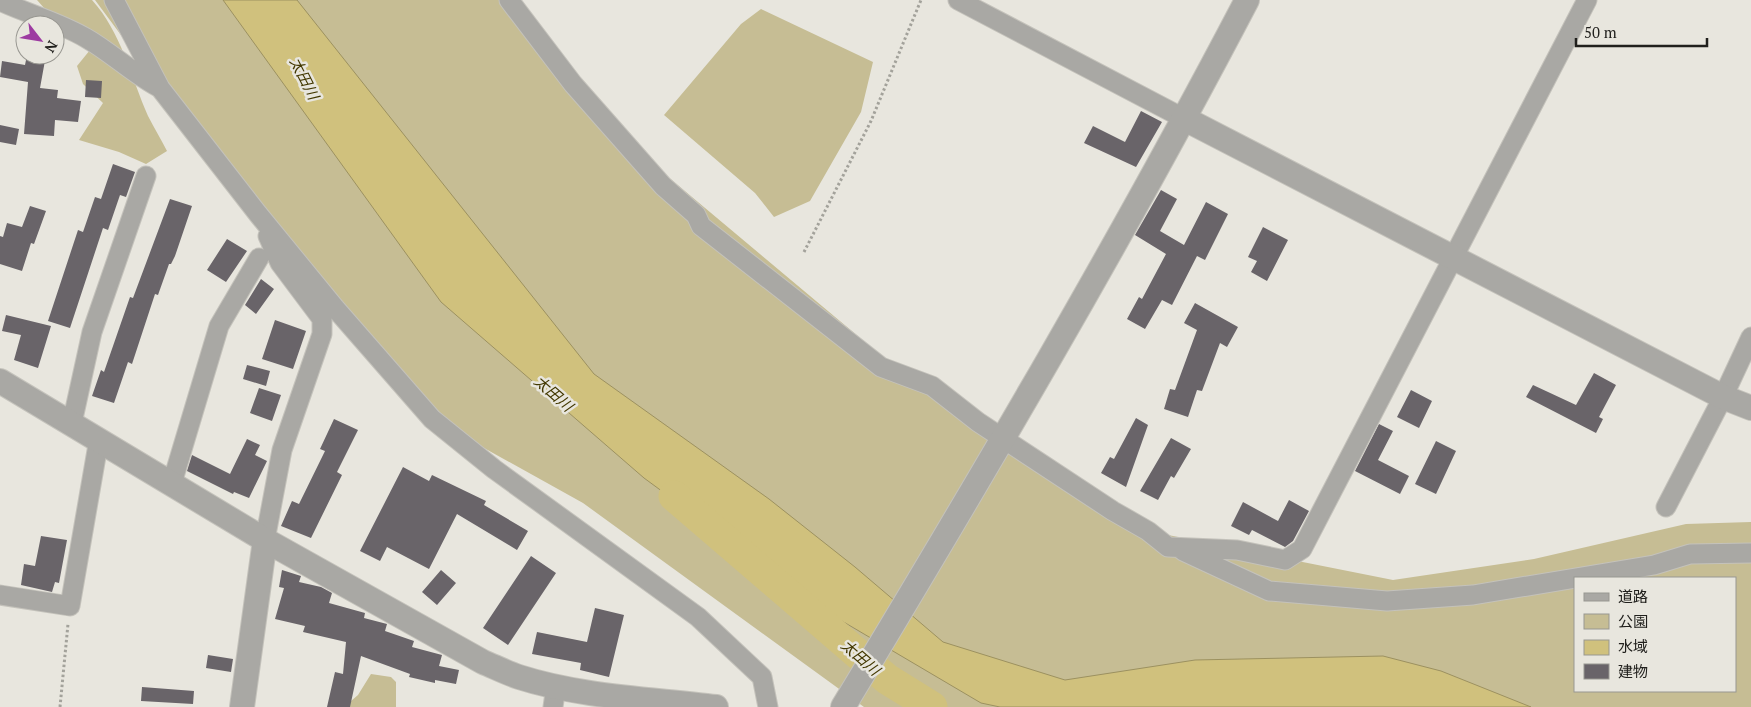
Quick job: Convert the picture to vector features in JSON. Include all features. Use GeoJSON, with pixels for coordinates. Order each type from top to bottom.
{"type":"FeatureCollection","features":[{"type":"Feature","properties":{"kind":"street"},"geometry":{"type":"LineString","coordinates":[[114,0],[160,88],[258,214],[335,308],[432,419],[494,469],[698,617],[762,677],[768,707]]}},
{"type":"Feature","properties":{"kind":"street"},"geometry":{"type":"LineString","coordinates":[[510,0],[573,84],[663,186],[696,215],[701,226],[882,368],[932,386],[978,422],[1003,436],[1113,511],[1148,531],[1168,547],[1237,550],[1285,560],[1302,549],[1455,258],[1587,0]]}},
{"type":"Feature","properties":{"kind":"street"},"geometry":{"type":"LineString","coordinates":[[958,0],[1723,397],[1751,408]]}},
{"type":"Feature","properties":{"kind":"street"},"geometry":{"type":"LineString","coordinates":[[843,707],[992,460],[1003,436],[1185,119],[1247,0]]}},
{"type":"Feature","properties":{"kind":"street"},"geometry":{"type":"LineString","coordinates":[[1,7],[83,36],[112,53],[140,78],[160,88]]}},
{"type":"Feature","properties":{"kind":"street"},"geometry":{"type":"LineString","coordinates":[[72,423],[92,332],[146,176]]}},
{"type":"Feature","properties":{"kind":"street"},"geometry":{"type":"LineString","coordinates":[[242,707],[265,540],[282,450],[322,334],[322,319],[280,263],[258,214]]}},
{"type":"Feature","properties":{"kind":"street"},"geometry":{"type":"LineString","coordinates":[[172,483],[219,326],[259,258]]}},
{"type":"Feature","properties":{"kind":"street"},"geometry":{"type":"LineString","coordinates":[[1666,507],[1723,397],[1751,337]]}},
{"type":"Feature","properties":{"kind":"street"},"geometry":{"type":"LineString","coordinates":[[0,381],[265,540],[483,662],[519,677],[554,696],[716,707]]}},
{"type":"Feature","properties":{"kind":"street"},"geometry":{"type":"LineString","coordinates":[[0,595],[70,606],[99,439]]}},
{"type":"Feature","properties":{"kind":"street"},"geometry":{"type":"LineString","coordinates":[[1177,548],[1270,591],[1387,601],[1473,595],[1574,578]]}},
{"type":"Feature","properties":{"kind":"street"},"geometry":{"type":"LineString","coordinates":[[1582,577],[1654,565],[1690,554],[1751,554]]}},
{"type":"Feature","properties":{"kind":"path"},"geometry":{"type":"LineString","coordinates":[[804,252],[871,121],[920,0]]}},
{"type":"Feature","properties":{"kind":"path"},"geometry":{"type":"LineString","coordinates":[[60,707],[70,606]]}},
{"type":"Feature","properties":{"kind":"green space"},"geometry":{"type":"Polygon","coordinates":[[[37,0],[92,0],[111,26],[118,40],[148,116],[167,151],[146,164],[119,152],[79,140],[103,103],[83,84],[77,66],[90,50],[65,30],[65,15],[50,15],[37,0]]]}},
{"type":"Feature","properties":{"kind":"green space"},"geometry":{"type":"Polygon","coordinates":[[[95,0],[517,0],[618,135],[921,389],[1148,531],[1393,580],[1534,559],[1686,524],[1751,522],[1751,707],[864,707],[583,503],[432,419],[195,135],[95,0]]]}},
{"type":"Feature","properties":{"kind":"green space"},"geometry":{"type":"Polygon","coordinates":[[[761,9],[873,62],[861,112],[810,201],[774,217],[755,193],[664,115],[741,24],[761,9]]]}},
{"type":"Feature","properties":{"kind":"green space"},"geometry":{"type":"Polygon","coordinates":[[[371,674],[391,677],[396,682],[396,707],[344,707],[358,695],[371,674]]]}},
{"type":"Feature","properties":{"kind":"water"},"geometry":{"type":"Polygon","coordinates":[[[223,0],[297,0],[594,374],[769,499],[855,567],[943,642],[1065,680],[1195,660],[1383,656],[1441,671],[1531,707],[1000,707],[981,703],[825,611],[644,478],[441,302],[223,0]]]}},
{"type":"Feature","properties":{"kind":"building"},"geometry":{"type":"Polygon","coordinates":[[[2,61],[15,63],[15,65],[44,65],[40,88],[58,90],[57,98],[81,101],[78,122],[55,120],[54,136],[24,134],[28,82],[0,77],[2,61]]]}},
{"type":"Feature","properties":{"kind":"building"},"geometry":{"type":"Polygon","coordinates":[[[86,80],[102,81],[101,98],[85,97],[86,80]]]}},
{"type":"Feature","properties":{"kind":"building"},"geometry":{"type":"Polygon","coordinates":[[[1141,111],[1162,122],[1136,167],[1084,143],[1093,126],[1125,142],[1141,111]]]}},
{"type":"Feature","properties":{"kind":"building"},"geometry":{"type":"Polygon","coordinates":[[[0,125],[19,129],[16,145],[0,142],[0,125]]]}},
{"type":"Feature","properties":{"kind":"building"},"geometry":{"type":"Polygon","coordinates":[[[113,164],[135,172],[126,197],[120,195],[108,230],[103,228],[70,328],[48,321],[78,230],[83,232],[95,197],[101,199],[113,164]]]}},
{"type":"Feature","properties":{"kind":"building"},"geometry":{"type":"Polygon","coordinates":[[[1161,190],[1177,199],[1160,231],[1184,245],[1206,202],[1228,214],[1205,260],[1197,256],[1172,305],[1162,300],[1145,329],[1127,319],[1139,297],[1142,299],[1166,254],[1135,235],[1161,190]]]}},
{"type":"Feature","properties":{"kind":"building"},"geometry":{"type":"Polygon","coordinates":[[[170,199],[192,206],[175,256],[171,264],[169,264],[158,295],[155,294],[132,364],[128,362],[114,403],[92,396],[101,370],[104,372],[130,297],[133,298],[170,199]]]}},
{"type":"Feature","properties":{"kind":"building"},"geometry":{"type":"Polygon","coordinates":[[[30,206],[46,211],[34,244],[31,243],[22,271],[0,264],[0,236],[3,237],[7,223],[22,227],[30,206]]]}},
{"type":"Feature","properties":{"kind":"building"},"geometry":{"type":"Polygon","coordinates":[[[1263,227],[1288,240],[1267,281],[1251,272],[1257,261],[1248,257],[1263,227]]]}},
{"type":"Feature","properties":{"kind":"building"},"geometry":{"type":"Polygon","coordinates":[[[227,239],[247,251],[226,282],[207,270],[227,239]]]}},
{"type":"Feature","properties":{"kind":"building"},"geometry":{"type":"Polygon","coordinates":[[[261,279],[274,289],[256,314],[245,305],[261,279]]]}},
{"type":"Feature","properties":{"kind":"building"},"geometry":{"type":"Polygon","coordinates":[[[1195,303],[1238,327],[1227,347],[1220,343],[1202,391],[1197,390],[1188,417],[1164,409],[1170,389],[1175,390],[1197,330],[1184,323],[1195,303]]]}},
{"type":"Feature","properties":{"kind":"building"},"geometry":{"type":"Polygon","coordinates":[[[6,315],[51,326],[38,368],[14,360],[21,335],[2,331],[6,315]]]}},
{"type":"Feature","properties":{"kind":"building"},"geometry":{"type":"Polygon","coordinates":[[[275,320],[306,331],[293,369],[262,359],[275,320]]]}},
{"type":"Feature","properties":{"kind":"building"},"geometry":{"type":"Polygon","coordinates":[[[247,365],[270,371],[266,386],[243,379],[247,365]]]}},
{"type":"Feature","properties":{"kind":"building"},"geometry":{"type":"Polygon","coordinates":[[[1594,373],[1616,385],[1599,417],[1603,419],[1596,433],[1526,397],[1533,385],[1576,405],[1594,373]]]}},
{"type":"Feature","properties":{"kind":"building"},"geometry":{"type":"Polygon","coordinates":[[[259,388],[281,395],[272,421],[250,413],[259,388]]]}},
{"type":"Feature","properties":{"kind":"building"},"geometry":{"type":"Polygon","coordinates":[[[1411,390],[1432,401],[1419,428],[1397,417],[1411,390]]]}},
{"type":"Feature","properties":{"kind":"building"},"geometry":{"type":"Polygon","coordinates":[[[1136,418],[1148,425],[1126,487],[1101,473],[1110,457],[1114,459],[1136,418]]]}},
{"type":"Feature","properties":{"kind":"building"},"geometry":{"type":"Polygon","coordinates":[[[334,419],[358,430],[337,472],[342,475],[311,538],[281,526],[292,501],[299,504],[325,451],[320,449],[334,419]]]}},
{"type":"Feature","properties":{"kind":"building"},"geometry":{"type":"Polygon","coordinates":[[[1379,424],[1393,431],[1378,460],[1409,476],[1400,494],[1355,471],[1379,424]]]}},
{"type":"Feature","properties":{"kind":"building"},"geometry":{"type":"Polygon","coordinates":[[[1171,438],[1191,449],[1174,478],[1171,476],[1158,500],[1140,491],[1171,438]]]}},
{"type":"Feature","properties":{"kind":"building"},"geometry":{"type":"Polygon","coordinates":[[[247,439],[260,445],[255,455],[267,461],[249,498],[234,492],[233,494],[187,471],[192,455],[230,474],[247,439]]]}},
{"type":"Feature","properties":{"kind":"building"},"geometry":{"type":"Polygon","coordinates":[[[1436,441],[1456,451],[1436,494],[1415,484],[1436,441]]]}},
{"type":"Feature","properties":{"kind":"building"},"geometry":{"type":"Polygon","coordinates":[[[403,467],[429,481],[432,475],[486,501],[484,505],[528,531],[517,550],[457,514],[429,569],[387,547],[380,561],[360,551],[403,467]]]}},
{"type":"Feature","properties":{"kind":"building"},"geometry":{"type":"Polygon","coordinates":[[[1289,500],[1309,511],[1293,541],[1285,547],[1252,530],[1249,535],[1231,526],[1243,502],[1278,521],[1289,500]]]}},
{"type":"Feature","properties":{"kind":"building"},"geometry":{"type":"Polygon","coordinates":[[[41,536],[67,540],[59,583],[55,582],[52,592],[21,585],[24,564],[35,566],[41,536]]]}},
{"type":"Feature","properties":{"kind":"building"},"geometry":{"type":"Polygon","coordinates":[[[531,556],[556,573],[508,645],[483,628],[531,556]]]}},
{"type":"Feature","properties":{"kind":"building"},"geometry":{"type":"Polygon","coordinates":[[[282,570],[301,576],[299,582],[321,587],[332,593],[329,603],[365,613],[364,618],[387,624],[385,631],[414,641],[412,647],[442,655],[439,666],[459,670],[456,684],[435,680],[435,683],[409,677],[410,674],[361,656],[350,707],[327,707],[335,672],[343,674],[346,642],[303,632],[305,626],[275,619],[284,588],[279,587],[282,570]]]}},
{"type":"Feature","properties":{"kind":"building"},"geometry":{"type":"Polygon","coordinates":[[[441,570],[456,583],[437,605],[422,592],[441,570]]]}},
{"type":"Feature","properties":{"kind":"building"},"geometry":{"type":"Polygon","coordinates":[[[595,608],[624,615],[609,677],[580,670],[581,663],[532,654],[537,632],[587,642],[595,608]]]}},
{"type":"Feature","properties":{"kind":"building"},"geometry":{"type":"Polygon","coordinates":[[[208,655],[233,659],[231,672],[206,668],[208,655]]]}},
{"type":"Feature","properties":{"kind":"building"},"geometry":{"type":"Polygon","coordinates":[[[142,687],[194,691],[193,704],[141,701],[142,687]]]}},
{"type":"Feature","properties":{"kind":"waterway","name":"太田川"},"geometry":{"type":"LineString","coordinates":[[674,496],[887,679],[932,707]]}}]}
